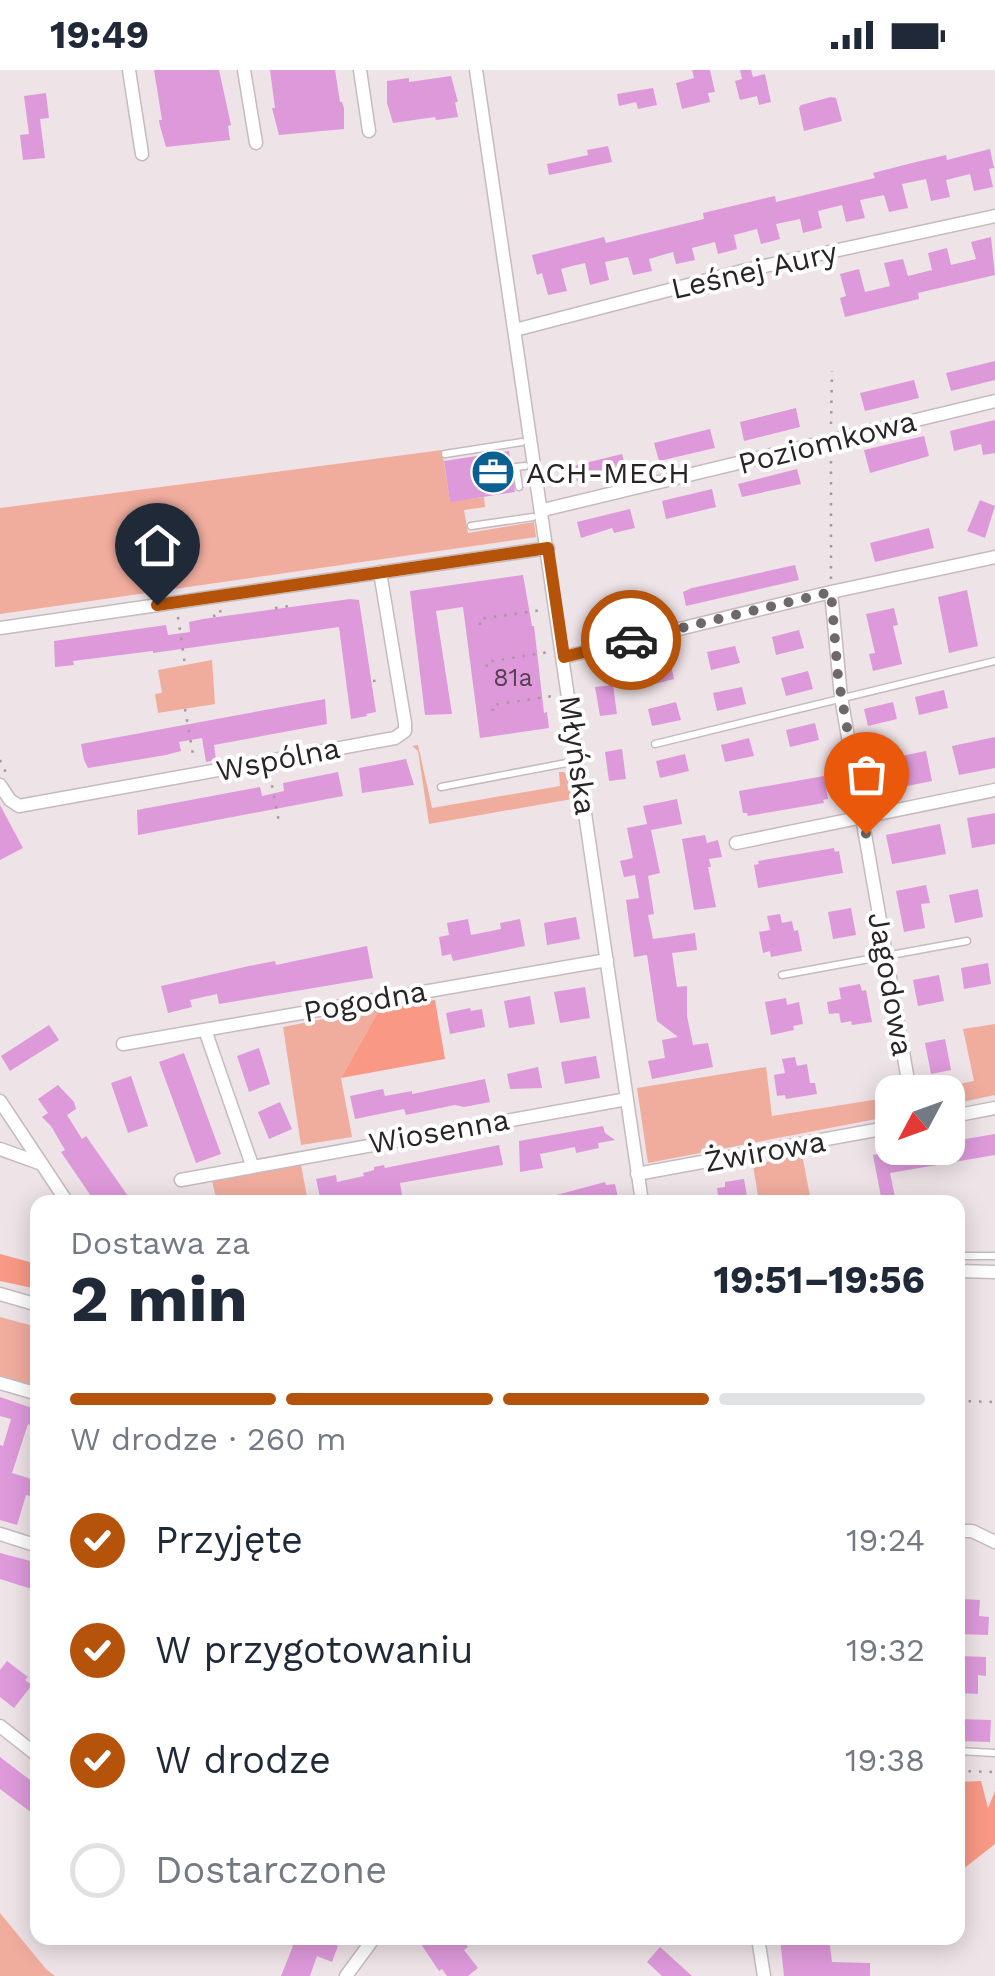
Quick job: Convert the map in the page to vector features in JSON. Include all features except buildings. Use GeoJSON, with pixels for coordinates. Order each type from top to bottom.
{"type":"FeatureCollection","features":[{"type":"Feature","properties":{"kind":"street"},"geometry":{"type":"LineString","coordinates":[[129,70],[142,154]]}},
{"type":"Feature","properties":{"kind":"street"},"geometry":{"type":"LineString","coordinates":[[244,70],[256,143]]}},
{"type":"Feature","properties":{"kind":"street"},"geometry":{"type":"LineString","coordinates":[[360,70],[369,131]]}},
{"type":"Feature","properties":{"kind":"street","name":"Młyńska"},"geometry":{"type":"LineString","coordinates":[[476,70],[641,1195]]}},
{"type":"Feature","properties":{"kind":"street","name":"Leśnej Aury"},"geometry":{"type":"LineString","coordinates":[[515,330],[746,270],[995,216]]}},
{"type":"Feature","properties":{"kind":"street","name":"Poziomkowa"},"geometry":{"type":"LineString","coordinates":[[538,513],[995,401]]}},
{"type":"Feature","properties":{"kind":"street"},"geometry":{"type":"LineString","coordinates":[[0,628],[548,548]]}},
{"type":"Feature","properties":{"kind":"street"},"geometry":{"type":"LineString","coordinates":[[559,654],[995,557]]}},
{"type":"Feature","properties":{"kind":"street","name":"Wspólna"},"geometry":{"type":"LineString","coordinates":[[0,785],[19,806],[395,738],[406,731],[406,723],[380,572]]}},
{"type":"Feature","properties":{"kind":"street","name":"Jagodowa"},"geometry":{"type":"LineString","coordinates":[[831,592],[840,697],[907,1075]]}},
{"type":"Feature","properties":{"kind":"street"},"geometry":{"type":"LineString","coordinates":[[736,842],[995,790]]}},
{"type":"Feature","properties":{"kind":"street","name":"Pogodna"},"geometry":{"type":"LineString","coordinates":[[123,1044],[606,960]]}},
{"type":"Feature","properties":{"kind":"street"},"geometry":{"type":"LineString","coordinates":[[205,1030],[252,1165]]}},
{"type":"Feature","properties":{"kind":"street","name":"Wiosenna"},"geometry":{"type":"LineString","coordinates":[[181,1180],[627,1098]]}},
{"type":"Feature","properties":{"kind":"street"},"geometry":{"type":"LineString","coordinates":[[0,1101],[63,1195]]}},
{"type":"Feature","properties":{"kind":"street"},"geometry":{"type":"LineString","coordinates":[[965,1114],[995,1108]]}},
{"type":"Feature","properties":{"kind":"street","name":"Żwirowa"},"geometry":{"type":"LineString","coordinates":[[637,1174],[875,1130]]}},
{"type":"Feature","properties":{"kind":"street"},"geometry":{"type":"LineString","coordinates":[[0,1149],[44,1165]]}},
{"type":"Feature","properties":{"kind":"street"},"geometry":{"type":"LineString","coordinates":[[965,1271],[995,1272]]}},
{"type":"Feature","properties":{"kind":"street"},"geometry":{"type":"LineString","coordinates":[[0,1294],[30,1303]]}},
{"type":"Feature","properties":{"kind":"street"},"geometry":{"type":"LineString","coordinates":[[0,1382],[30,1391]]}},
{"type":"Feature","properties":{"kind":"street"},"geometry":{"type":"LineString","coordinates":[[965,1532],[995,1542]]}},
{"type":"Feature","properties":{"kind":"street"},"geometry":{"type":"LineString","coordinates":[[0,1534],[30,1543]]}},
{"type":"Feature","properties":{"kind":"street"},"geometry":{"type":"LineString","coordinates":[[0,1726],[30,1750]]}},
{"type":"Feature","properties":{"kind":"street"},"geometry":{"type":"LineString","coordinates":[[346,1976],[368,1945]]}},
{"type":"Feature","properties":{"kind":"street"},"geometry":{"type":"LineString","coordinates":[[759,1945],[764,1976]]}},
{"type":"Feature","properties":{"kind":"lane"},"geometry":{"type":"LineString","coordinates":[[445,454],[522,442]]}},
{"type":"Feature","properties":{"kind":"lane"},"geometry":{"type":"LineString","coordinates":[[519,487],[516,467],[525,466]]}},
{"type":"Feature","properties":{"kind":"lane"},"geometry":{"type":"LineString","coordinates":[[471,526],[538,513]]}},
{"type":"Feature","properties":{"kind":"lane"},"geometry":{"type":"LineString","coordinates":[[655,744],[995,661]]}},
{"type":"Feature","properties":{"kind":"lane"},"geometry":{"type":"LineString","coordinates":[[441,787],[579,761]]}},
{"type":"Feature","properties":{"kind":"lane"},"geometry":{"type":"LineString","coordinates":[[782,975],[967,940]]}},
{"type":"Feature","properties":{"kind":"lane"},"geometry":{"type":"LineString","coordinates":[[965,1256],[995,1256]]}},
{"type":"Feature","properties":{"kind":"lane"},"geometry":{"type":"LineString","coordinates":[[965,1751],[995,1753]]}},
{"type":"Feature","properties":{"kind":"path"},"geometry":{"type":"LineString","coordinates":[[831,592],[832,371]]}},
{"type":"Feature","properties":{"kind":"path"},"geometry":{"type":"LineString","coordinates":[[219,603],[220,615]]}},
{"type":"Feature","properties":{"kind":"path"},"geometry":{"type":"LineString","coordinates":[[275,608],[290,606]]}},
{"type":"Feature","properties":{"kind":"path"},"geometry":{"type":"LineString","coordinates":[[480,625],[480,619],[548,609]]}},
{"type":"Feature","properties":{"kind":"path"},"geometry":{"type":"LineString","coordinates":[[177,610],[185,665]]}},
{"type":"Feature","properties":{"kind":"path"},"geometry":{"type":"LineString","coordinates":[[213,616],[228,614]]}},
{"type":"Feature","properties":{"kind":"path"},"geometry":{"type":"LineString","coordinates":[[487,667],[486,662],[559,654]]}},
{"type":"Feature","properties":{"kind":"path"},"geometry":{"type":"LineString","coordinates":[[524,656],[525,662]]}},
{"type":"Feature","properties":{"kind":"path"},"geometry":{"type":"LineString","coordinates":[[505,659],[506,665]]}},
{"type":"Feature","properties":{"kind":"path"},"geometry":{"type":"LineString","coordinates":[[373,681],[382,680]]}},
{"type":"Feature","properties":{"kind":"path"},"geometry":{"type":"LineString","coordinates":[[493,711],[492,705],[530,702],[561,694]]}},
{"type":"Feature","properties":{"kind":"path"},"geometry":{"type":"LineString","coordinates":[[511,702],[512,708]]}},
{"type":"Feature","properties":{"kind":"path"},"geometry":{"type":"LineString","coordinates":[[185,709],[196,766]]}},
{"type":"Feature","properties":{"kind":"path"},"geometry":{"type":"LineString","coordinates":[[269,770],[279,822]]}},
{"type":"Feature","properties":{"kind":"path"},"geometry":{"type":"LineString","coordinates":[[965,1401],[995,1402]]}},
{"type":"Feature","properties":{"kind":"path"},"geometry":{"type":"LineString","coordinates":[[965,1771],[995,1772]]}},
{"type":"Feature","properties":{"kind":"shaded area"},"geometry":{"type":"Polygon","coordinates":[[[442,450],[450,501],[484,497],[485,507],[464,510],[468,533],[534,522],[536,537],[0,614],[0,508],[442,450]]]}},
{"type":"Feature","properties":{"kind":"shaded area"},"geometry":{"type":"Polygon","coordinates":[[[212,660],[215,704],[158,713],[155,694],[162,693],[158,670],[212,660]]]}},
{"type":"Feature","properties":{"kind":"shaded area"},"geometry":{"type":"Polygon","coordinates":[[[418,745],[432,808],[560,786],[559,772],[569,777],[572,799],[429,824],[418,751],[412,746],[418,745]]]}},
{"type":"Feature","properties":{"kind":"shaded area"},"geometry":{"type":"Polygon","coordinates":[[[435,1000],[445,1059],[341,1078],[380,1008],[435,1000]]]}},
{"type":"Feature","properties":{"kind":"shaded area"},"geometry":{"type":"Polygon","coordinates":[[[380,1008],[341,1078],[352,1137],[301,1145],[283,1027],[380,1008]]]}},
{"type":"Feature","properties":{"kind":"shaded area"},"geometry":{"type":"Polygon","coordinates":[[[995,1024],[995,1095],[965,1101],[965,1083],[974,1081],[963,1029],[995,1024]]]}},
{"type":"Feature","properties":{"kind":"shaded area"},"geometry":{"type":"Polygon","coordinates":[[[766,1067],[772,1116],[875,1100],[875,1119],[648,1163],[637,1088],[766,1067]]]}},
{"type":"Feature","properties":{"kind":"shaded area"},"geometry":{"type":"Polygon","coordinates":[[[802,1154],[810,1195],[758,1195],[753,1165],[802,1154]]]}},
{"type":"Feature","properties":{"kind":"shaded area"},"geometry":{"type":"Polygon","coordinates":[[[301,1165],[307,1195],[215,1195],[212,1181],[301,1165]]]}},
{"type":"Feature","properties":{"kind":"shaded area"},"geometry":{"type":"Polygon","coordinates":[[[0,1254],[30,1262],[30,1287],[0,1281],[0,1254]]]}},
{"type":"Feature","properties":{"kind":"shaded area"},"geometry":{"type":"Polygon","coordinates":[[[0,1317],[30,1325],[30,1386],[0,1377],[0,1317]]]}},
{"type":"Feature","properties":{"kind":"shaded area"},"geometry":{"type":"Polygon","coordinates":[[[981,1781],[988,1808],[995,1791],[995,1844],[965,1868],[965,1782],[981,1781]]]}},
{"type":"Feature","properties":{"kind":"shaded area"},"geometry":{"type":"Polygon","coordinates":[[[0,1913],[46,1969],[55,1976],[0,1976],[0,1913]]]}},
{"type":"Feature","properties":{"kind":"way so far"},"geometry":{"type":"LineString","coordinates":[[631,640],[831,592],[835,657],[866,834]]}},
{"type":"Feature","properties":{"kind":"place","name":"ACH-MECH"},"geometry":{"type":"Point","coordinates":[493,472]}},
{"type":"Feature","properties":{"kind":"route"},"geometry":{"type":"LineString","coordinates":[[157,605],[548,548],[564,657],[631,640]]}}]}
